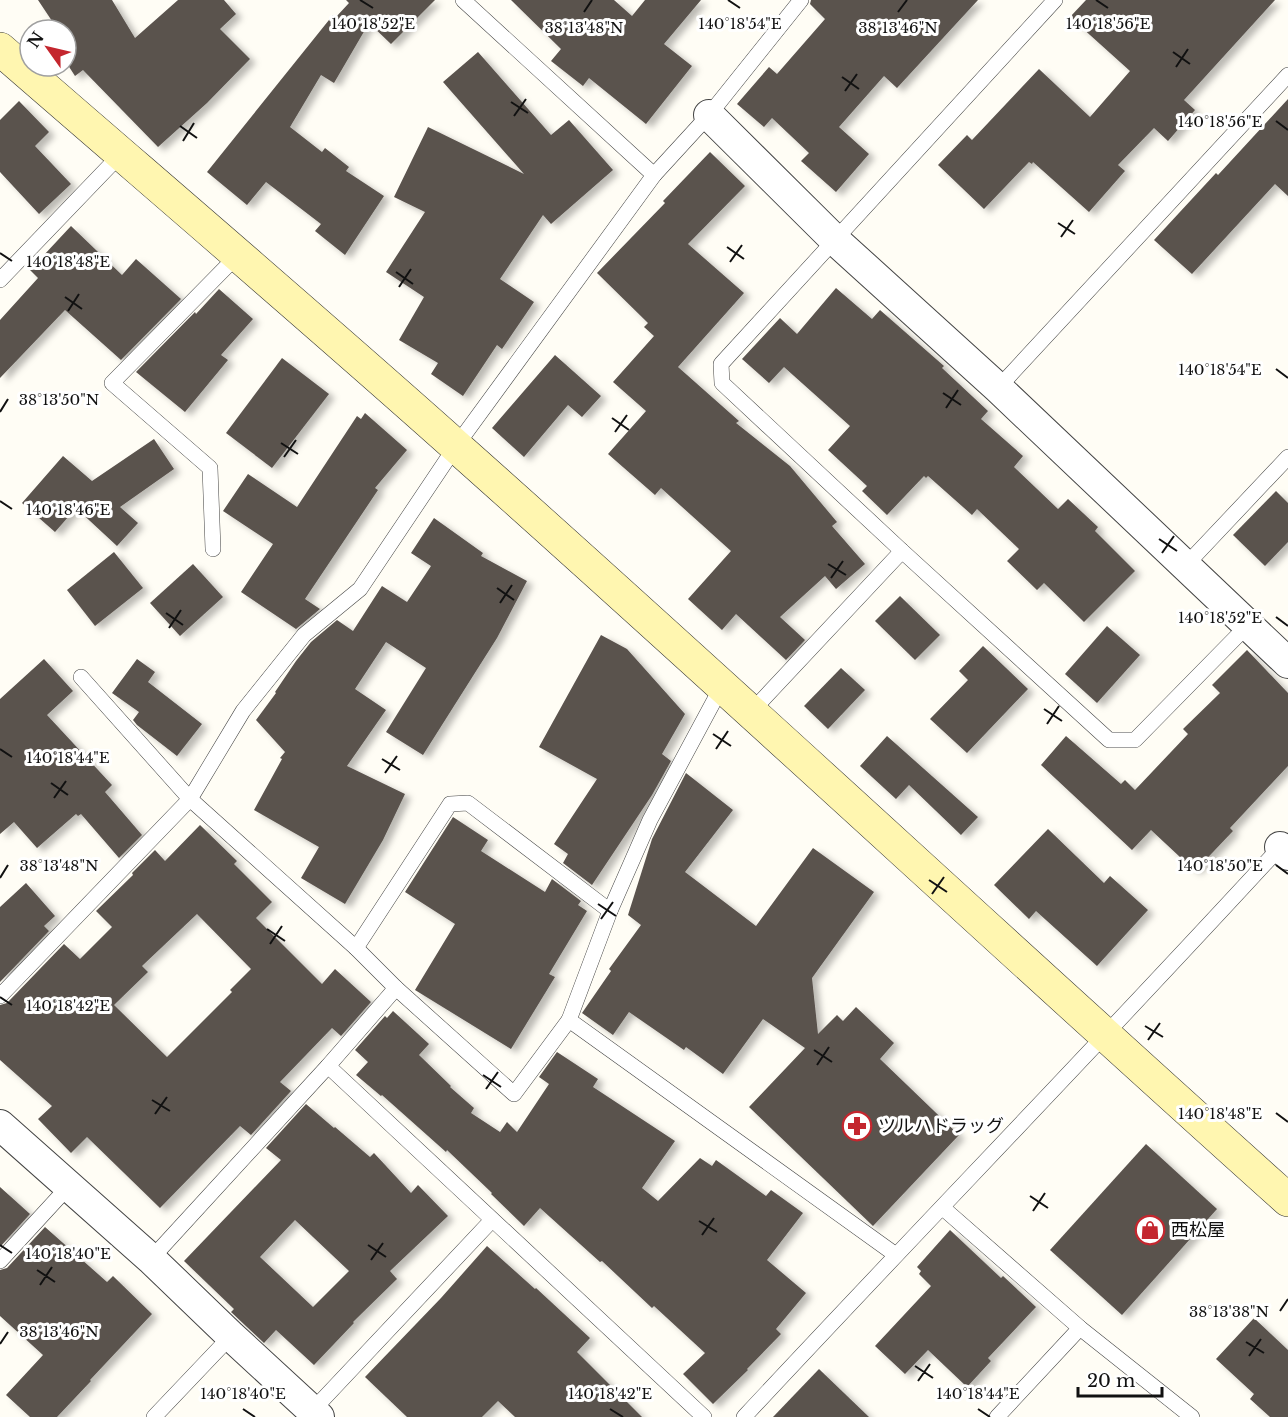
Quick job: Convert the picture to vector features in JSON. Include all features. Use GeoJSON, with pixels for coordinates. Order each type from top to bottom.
{"type":"FeatureCollection","features":[{"type":"Feature","properties":{"kind":"street"},"geometry":{"type":"LineString","coordinates":[[0,49],[456,446],[1288,1200]]}},
{"type":"Feature","properties":{"kind":"street"},"geometry":{"type":"LineString","coordinates":[[709,115],[836,240],[998,388],[1288,663]]}},
{"type":"Feature","properties":{"kind":"street"},"geometry":{"type":"LineString","coordinates":[[0,1125],[151,1259],[316,1414]]}},
{"type":"Feature","properties":{"kind":"lane"},"geometry":{"type":"LineString","coordinates":[[463,0],[654,175]]}},
{"type":"Feature","properties":{"kind":"lane"},"geometry":{"type":"LineString","coordinates":[[0,996],[190,800],[243,711],[304,635],[360,589],[456,446],[654,175],[709,115],[801,0]]}},
{"type":"Feature","properties":{"kind":"lane"},"geometry":{"type":"LineString","coordinates":[[1055,0],[721,364],[722,383],[1109,741],[1135,740],[1248,625]]}},
{"type":"Feature","properties":{"kind":"lane"},"geometry":{"type":"LineString","coordinates":[[998,388],[1288,75]]}},
{"type":"Feature","properties":{"kind":"lane"},"geometry":{"type":"LineString","coordinates":[[0,280],[121,154]]}},
{"type":"Feature","properties":{"kind":"lane"},"geometry":{"type":"LineString","coordinates":[[213,549],[210,468],[112,383],[237,256]]}},
{"type":"Feature","properties":{"kind":"lane"},"geometry":{"type":"LineString","coordinates":[[1186,566],[1288,457]]}},
{"type":"Feature","properties":{"kind":"lane"},"geometry":{"type":"LineString","coordinates":[[751,712],[902,551]]}},
{"type":"Feature","properties":{"kind":"lane"},"geometry":{"type":"LineString","coordinates":[[81,677],[190,800],[356,948],[396,988],[514,1094],[569,1020],[610,911],[650,820],[723,686]]}},
{"type":"Feature","properties":{"kind":"lane"},"geometry":{"type":"LineString","coordinates":[[356,948],[450,804],[468,803],[610,911]]}},
{"type":"Feature","properties":{"kind":"lane"},"geometry":{"type":"LineString","coordinates":[[744,1417],[1285,847]]}},
{"type":"Feature","properties":{"kind":"lane"},"geometry":{"type":"LineString","coordinates":[[151,1259],[328,1066],[396,988]]}},
{"type":"Feature","properties":{"kind":"lane"},"geometry":{"type":"LineString","coordinates":[[569,1020],[896,1255]]}},
{"type":"Feature","properties":{"kind":"lane"},"geometry":{"type":"LineString","coordinates":[[328,1066],[704,1417]]}},
{"type":"Feature","properties":{"kind":"lane"},"geometry":{"type":"LineString","coordinates":[[0,1261],[69,1186]]}},
{"type":"Feature","properties":{"kind":"lane"},"geometry":{"type":"LineString","coordinates":[[942,1208],[1080,1328],[1192,1417]]}},
{"type":"Feature","properties":{"kind":"lane"},"geometry":{"type":"LineString","coordinates":[[316,1414],[492,1220]]}},
{"type":"Feature","properties":{"kind":"lane"},"geometry":{"type":"LineString","coordinates":[[996,1417],[1080,1328]]}},
{"type":"Feature","properties":{"kind":"lane"},"geometry":{"type":"LineString","coordinates":[[154,1417],[231,1336]]}},
{"type":"Feature","properties":{"kind":"building"},"geometry":{"type":"Polygon","coordinates":[[[38,0],[112,0],[135,38],[178,0],[224,0],[236,14],[220,29],[250,59],[207,103],[158,147],[83,70],[78,74],[78,18],[50,18],[38,0]]]}},
{"type":"Feature","properties":{"kind":"building"},"geometry":{"type":"Polygon","coordinates":[[[346,0],[435,0],[391,44],[369,23],[334,83],[321,75],[290,127],[322,152],[325,148],[349,167],[346,171],[384,196],[345,255],[315,231],[321,224],[266,182],[247,205],[207,172],[333,15],[336,17],[349,3],[346,0]]]}},
{"type":"Feature","properties":{"kind":"building"},"geometry":{"type":"Polygon","coordinates":[[[511,0],[614,0],[632,16],[645,0],[701,0],[664,44],[692,66],[646,124],[589,78],[583,86],[551,61],[561,49],[511,0]]]}},
{"type":"Feature","properties":{"kind":"building"},"geometry":{"type":"Polygon","coordinates":[[[811,0],[978,0],[897,88],[884,76],[839,127],[869,154],[836,192],[801,161],[809,153],[772,118],[764,127],[737,104],[769,67],[777,74],[825,19],[810,4],[811,0]]]}},
{"type":"Feature","properties":{"kind":"building"},"geometry":{"type":"Polygon","coordinates":[[[1086,0],[1275,0],[1184,100],[1195,110],[1168,141],[1154,128],[1118,165],[1125,171],[1089,212],[1033,162],[1032,164],[1029,162],[984,209],[938,165],[967,135],[972,140],[1039,69],[1090,117],[1130,71],[1070,17],[1086,0]]]}},
{"type":"Feature","properties":{"kind":"building"},"geometry":{"type":"Polygon","coordinates":[[[478,52],[551,135],[569,120],[613,170],[551,224],[543,215],[500,279],[534,302],[502,349],[497,345],[463,396],[431,374],[438,363],[399,340],[424,297],[386,272],[425,212],[394,197],[428,127],[524,174],[443,82],[478,52]]]}},
{"type":"Feature","properties":{"kind":"building"},"geometry":{"type":"Polygon","coordinates":[[[1288,99],[1288,196],[1275,184],[1192,274],[1154,240],[1288,99]]]}},
{"type":"Feature","properties":{"kind":"building"},"geometry":{"type":"Polygon","coordinates":[[[19,101],[49,132],[35,146],[71,184],[39,214],[0,172],[0,120],[19,101]]]}},
{"type":"Feature","properties":{"kind":"building"},"geometry":{"type":"Polygon","coordinates":[[[710,152],[745,186],[688,244],[744,293],[678,367],[739,421],[736,423],[790,466],[837,522],[832,526],[865,564],[836,589],[825,576],[780,617],[805,640],[786,660],[736,614],[722,630],[688,599],[731,551],[661,488],[655,495],[608,454],[646,411],[613,382],[654,336],[644,327],[648,323],[597,273],[665,203],[663,201],[710,152]]]}},
{"type":"Feature","properties":{"kind":"building"},"geometry":{"type":"Polygon","coordinates":[[[71,226],[122,275],[136,259],[181,299],[121,360],[65,310],[0,378],[0,320],[38,278],[30,270],[71,226]]]}},
{"type":"Feature","properties":{"kind":"building"},"geometry":{"type":"Polygon","coordinates":[[[836,288],[872,319],[880,310],[944,366],[942,368],[988,411],[981,419],[1023,456],[1014,467],[1058,509],[1068,499],[1098,527],[1095,531],[1135,571],[1084,622],[1044,583],[1037,590],[1007,561],[1019,549],[977,509],[972,515],[928,476],[926,478],[924,476],[887,515],[862,491],[867,486],[828,450],[850,426],[784,367],[769,383],[742,359],[780,318],[797,334],[836,288]]]}},
{"type":"Feature","properties":{"kind":"building"},"geometry":{"type":"Polygon","coordinates":[[[219,289],[253,319],[221,355],[228,360],[185,412],[136,372],[219,289]]]}},
{"type":"Feature","properties":{"kind":"building"},"geometry":{"type":"Polygon","coordinates":[[[555,355],[601,396],[582,417],[568,405],[524,457],[492,428],[555,355]]]}},
{"type":"Feature","properties":{"kind":"building"},"geometry":{"type":"Polygon","coordinates":[[[282,358],[329,394],[272,468],[226,433],[282,358]]]}},
{"type":"Feature","properties":{"kind":"building"},"geometry":{"type":"Polygon","coordinates":[[[365,413],[407,450],[375,488],[378,490],[305,599],[320,609],[296,629],[241,592],[273,544],[223,511],[248,474],[297,507],[357,416],[361,419],[365,413]]]}},
{"type":"Feature","properties":{"kind":"building"},"geometry":{"type":"Polygon","coordinates":[[[154,439],[174,469],[120,507],[138,523],[117,546],[76,508],[55,532],[22,503],[63,456],[92,481],[154,439]]]}},
{"type":"Feature","properties":{"kind":"building"},"geometry":{"type":"Polygon","coordinates":[[[1276,491],[1288,503],[1288,542],[1265,566],[1233,535],[1276,491]]]}},
{"type":"Feature","properties":{"kind":"building"},"geometry":{"type":"Polygon","coordinates":[[[434,518],[483,553],[481,556],[527,581],[497,638],[423,755],[386,732],[426,668],[386,642],[355,689],[386,710],[347,766],[405,794],[383,840],[345,904],[301,878],[319,847],[254,810],[285,752],[256,720],[311,642],[337,620],[353,631],[382,586],[407,602],[431,566],[411,553],[434,518]]]}},
{"type":"Feature","properties":{"kind":"building"},"geometry":{"type":"Polygon","coordinates":[[[114,552],[143,588],[95,626],[67,590],[114,552]]]}},
{"type":"Feature","properties":{"kind":"building"},"geometry":{"type":"Polygon","coordinates":[[[193,564],[223,597],[180,636],[150,603],[193,564]]]}},
{"type":"Feature","properties":{"kind":"building"},"geometry":{"type":"Polygon","coordinates":[[[900,596],[940,635],[915,660],[875,621],[900,596]]]}},
{"type":"Feature","properties":{"kind":"building"},"geometry":{"type":"Polygon","coordinates":[[[1107,626],[1140,655],[1097,703],[1065,674],[1107,626]]]}},
{"type":"Feature","properties":{"kind":"building"},"geometry":{"type":"Polygon","coordinates":[[[601,635],[627,649],[685,714],[662,754],[671,761],[652,795],[592,885],[563,863],[568,854],[554,844],[597,779],[539,747],[601,635]]]}},
{"type":"Feature","properties":{"kind":"building"},"geometry":{"type":"Polygon","coordinates":[[[983,646],[1028,689],[967,753],[930,719],[968,680],[959,671],[983,646]]]}},
{"type":"Feature","properties":{"kind":"building"},"geometry":{"type":"Polygon","coordinates":[[[1247,650],[1288,693],[1288,766],[1230,828],[1233,831],[1195,871],[1151,830],[1132,850],[1041,765],[1066,736],[1121,784],[1125,780],[1135,790],[1188,734],[1183,729],[1220,693],[1212,685],[1247,650]]]}},
{"type":"Feature","properties":{"kind":"building"},"geometry":{"type":"Polygon","coordinates":[[[44,659],[73,691],[47,715],[112,785],[105,792],[142,835],[119,858],[81,814],[78,816],[76,814],[37,848],[14,822],[0,834],[0,699],[44,659]]]}},
{"type":"Feature","properties":{"kind":"building"},"geometry":{"type":"Polygon","coordinates":[[[137,659],[155,672],[148,682],[202,724],[177,756],[137,725],[133,720],[139,712],[112,693],[137,659]]]}},
{"type":"Feature","properties":{"kind":"building"},"geometry":{"type":"Polygon","coordinates":[[[841,668],[865,690],[828,729],[804,706],[841,668]]]}},
{"type":"Feature","properties":{"kind":"building"},"geometry":{"type":"Polygon","coordinates":[[[887,736],[978,817],[961,835],[909,785],[896,799],[860,766],[887,736]]]}},
{"type":"Feature","properties":{"kind":"building"},"geometry":{"type":"Polygon","coordinates":[[[686,773],[733,810],[685,872],[756,926],[813,848],[874,892],[812,978],[818,1034],[837,1015],[843,1021],[856,1007],[894,1043],[880,1059],[959,1135],[873,1226],[749,1107],[805,1048],[763,1019],[723,1074],[686,1047],[684,1050],[629,1012],[613,1035],[582,1013],[611,971],[609,969],[641,925],[628,915],[652,839],[686,773]]]}},
{"type":"Feature","properties":{"kind":"building"},"geometry":{"type":"Polygon","coordinates":[[[453,817],[488,840],[481,851],[545,892],[552,879],[581,901],[578,905],[587,911],[549,974],[555,977],[511,1049],[415,990],[455,924],[405,892],[453,817]]]}},
{"type":"Feature","properties":{"kind":"building"},"geometry":{"type":"Polygon","coordinates":[[[200,825],[237,861],[234,864],[272,902],[256,918],[322,984],[335,969],[371,1002],[341,1036],[332,1028],[280,1082],[291,1091],[251,1135],[240,1126],[160,1208],[87,1137],[71,1153],[38,1119],[52,1106],[0,1060],[0,1005],[7,1003],[64,944],[80,959],[112,927],[96,911],[155,850],[165,861],[200,825]],[[197,914],[142,966],[148,972],[114,1005],[167,1057],[232,992],[230,990],[251,969],[197,914]]]}},
{"type":"Feature","properties":{"kind":"building"},"geometry":{"type":"Polygon","coordinates":[[[1048,829],[1104,883],[1110,876],[1148,910],[1097,966],[1036,911],[1029,919],[994,885],[1048,829]]]}},
{"type":"Feature","properties":{"kind":"building"},"geometry":{"type":"Polygon","coordinates":[[[26,883],[55,916],[44,926],[49,931],[0,982],[0,907],[26,883]]]}},
{"type":"Feature","properties":{"kind":"building"},"geometry":{"type":"Polygon","coordinates":[[[393,1011],[429,1044],[419,1055],[474,1108],[471,1113],[500,1132],[507,1122],[517,1132],[549,1084],[539,1077],[557,1052],[598,1079],[593,1087],[675,1141],[642,1188],[658,1201],[700,1158],[712,1166],[716,1160],[766,1196],[771,1190],[803,1213],[767,1260],[806,1293],[776,1329],[781,1334],[713,1404],[683,1374],[705,1353],[654,1306],[652,1308],[540,1208],[524,1226],[447,1150],[446,1152],[356,1075],[368,1062],[355,1050],[385,1016],[387,1018],[393,1011]]]}},
{"type":"Feature","properties":{"kind":"building"},"geometry":{"type":"Polygon","coordinates":[[[306,1104],[370,1157],[374,1153],[411,1193],[418,1185],[448,1216],[390,1271],[397,1279],[314,1365],[276,1330],[264,1343],[231,1312],[234,1309],[184,1261],[281,1160],[266,1148],[306,1104]],[[295,1220],[260,1257],[313,1307],[349,1271],[295,1220]]]}},
{"type":"Feature","properties":{"kind":"building"},"geometry":{"type":"Polygon","coordinates":[[[1146,1144],[1217,1209],[1122,1315],[1050,1250],[1146,1144]]]}},
{"type":"Feature","properties":{"kind":"building"},"geometry":{"type":"Polygon","coordinates":[[[0,1187],[30,1214],[0,1247],[0,1187]]]}},
{"type":"Feature","properties":{"kind":"building"},"geometry":{"type":"Polygon","coordinates":[[[45,1227],[107,1282],[113,1276],[152,1314],[57,1417],[30,1417],[6,1395],[43,1355],[0,1316],[0,1270],[7,1268],[45,1227]]]}},
{"type":"Feature","properties":{"kind":"building"},"geometry":{"type":"Polygon","coordinates":[[[950,1230],[1036,1307],[988,1358],[991,1361],[967,1387],[928,1350],[905,1374],[875,1346],[931,1286],[919,1274],[921,1271],[917,1267],[950,1230]]]}},
{"type":"Feature","properties":{"kind":"building"},"geometry":{"type":"Polygon","coordinates":[[[487,1246],[590,1338],[577,1352],[642,1417],[515,1417],[498,1401],[482,1417],[407,1417],[365,1377],[487,1246]]]}},
{"type":"Feature","properties":{"kind":"building"},"geometry":{"type":"Polygon","coordinates":[[[1254,1318],[1288,1350],[1288,1417],[1270,1417],[1250,1399],[1254,1394],[1216,1359],[1254,1318]]]}},
{"type":"Feature","properties":{"kind":"building"},"geometry":{"type":"Polygon","coordinates":[[[819,1369],[869,1417],[773,1417],[819,1369]]]}},
{"type":"Feature","properties":{"kind":"place","name":"ツルハドラッグ"},"geometry":{"type":"Point","coordinates":[857,1126]}},
{"type":"Feature","properties":{"kind":"place","name":"西松屋"},"geometry":{"type":"Point","coordinates":[1150,1230]}}]}
